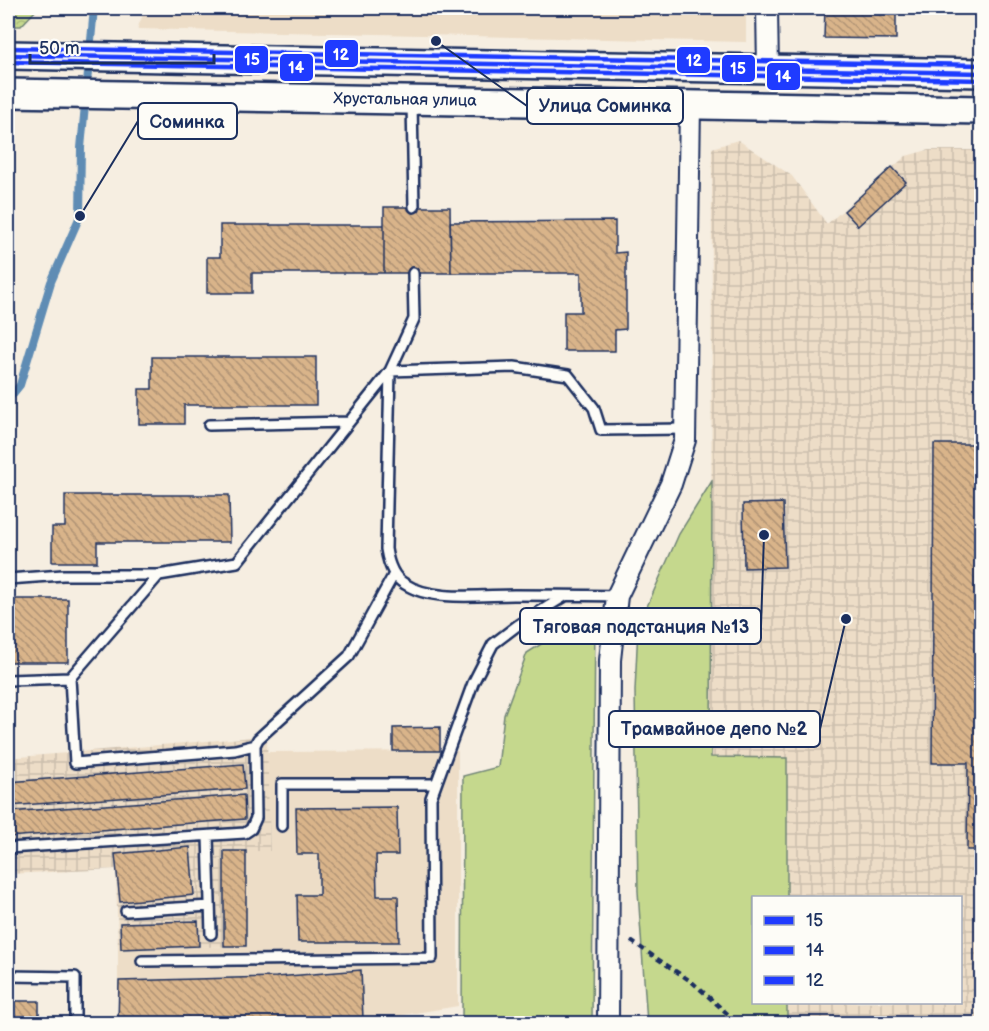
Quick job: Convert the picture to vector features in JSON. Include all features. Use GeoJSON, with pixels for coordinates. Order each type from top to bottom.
{"type":"FeatureCollection","features":[{"type":"Feature","properties":{"kind":"main road"},"geometry":{"type":"LineString","coordinates":[[8,55],[981,74]]}},
{"type":"Feature","properties":{"kind":"main road"},"geometry":{"type":"LineString","coordinates":[[688,68],[690,105]]}},
{"type":"Feature","properties":{"kind":"main road"},"geometry":{"type":"LineString","coordinates":[[768,70],[768,106]]}},
{"type":"Feature","properties":{"kind":"main road","name":"Хрустальная улица"},"geometry":{"type":"LineString","coordinates":[[8,93],[981,110]]}},
{"type":"Feature","properties":{"kind":"street"},"geometry":{"type":"LineString","coordinates":[[766,8],[768,70]]}},
{"type":"Feature","properties":{"kind":"street"},"geometry":{"type":"LineString","coordinates":[[609,1023],[610,660],[616,596],[671,484],[685,440],[690,105]]}},
{"type":"Feature","properties":{"kind":"lane"},"geometry":{"type":"LineString","coordinates":[[412,100],[414,207]]}},
{"type":"Feature","properties":{"kind":"lane"},"geometry":{"type":"LineString","coordinates":[[8,579],[63,575],[159,575],[237,562],[390,371],[414,319],[413,273]]}},
{"type":"Feature","properties":{"kind":"lane"},"geometry":{"type":"LineString","coordinates":[[390,371],[514,367],[568,375],[594,408],[601,430],[685,429]]}},
{"type":"Feature","properties":{"kind":"lane"},"geometry":{"type":"LineString","coordinates":[[390,371],[386,549],[388,562],[394,574],[403,583],[414,589],[446,595],[616,596]]}},
{"type":"Feature","properties":{"kind":"lane"},"geometry":{"type":"LineString","coordinates":[[209,425],[348,422]]}},
{"type":"Feature","properties":{"kind":"lane"},"geometry":{"type":"LineString","coordinates":[[8,848],[245,833],[254,824],[257,810],[255,745],[258,739],[349,656],[394,574]]}},
{"type":"Feature","properties":{"kind":"lane"},"geometry":{"type":"LineString","coordinates":[[159,575],[70,678],[75,763],[235,750],[255,745]]}},
{"type":"Feature","properties":{"kind":"lane"},"geometry":{"type":"LineString","coordinates":[[142,961],[432,958],[431,798],[473,683],[493,644],[518,625],[566,595]]}},
{"type":"Feature","properties":{"kind":"lane"},"geometry":{"type":"LineString","coordinates":[[8,680],[70,678]]}},
{"type":"Feature","properties":{"kind":"lane"},"geometry":{"type":"LineString","coordinates":[[282,826],[282,784],[436,784]]}},
{"type":"Feature","properties":{"kind":"lane"},"geometry":{"type":"LineString","coordinates":[[208,836],[210,934]]}},
{"type":"Feature","properties":{"kind":"lane"},"geometry":{"type":"LineString","coordinates":[[126,911],[210,906]]}},
{"type":"Feature","properties":{"kind":"lane"},"geometry":{"type":"LineString","coordinates":[[8,976],[75,977],[75,1023]]}},
{"type":"Feature","properties":{"kind":"path"},"geometry":{"type":"LineString","coordinates":[[610,927],[692,982],[738,1023]]}},
{"type":"Feature","properties":{"kind":"shaded area"},"geometry":{"type":"Polygon","coordinates":[[[146,8],[746,8],[746,42],[137,29],[146,8]]]}},
{"type":"Feature","properties":{"kind":"shaded area"},"geometry":{"type":"Polygon","coordinates":[[[738,140],[792,176],[827,224],[906,156],[928,150],[981,150],[981,1023],[787,1023],[787,1004],[962,1004],[962,896],[787,896],[787,758],[711,757],[712,148],[738,140]]]}},
{"type":"Feature","properties":{"kind":"shaded area"},"geometry":{"type":"Polygon","coordinates":[[[267,736],[270,851],[246,851],[246,946],[118,949],[116,869],[8,874],[8,758],[267,736]]]}},
{"type":"Feature","properties":{"kind":"shaded area"},"geometry":{"type":"Polygon","coordinates":[[[458,751],[458,1006],[355,1023],[118,1023],[118,949],[246,946],[246,851],[270,850],[267,752],[458,751]]]}},
{"type":"Feature","properties":{"kind":"green space"},"geometry":{"type":"Polygon","coordinates":[[[8,8],[38,8],[21,26],[8,26],[8,8]]]}},
{"type":"Feature","properties":{"kind":"green space"},"geometry":{"type":"Polygon","coordinates":[[[712,481],[711,757],[787,758],[787,896],[752,896],[752,1004],[787,1004],[787,1023],[647,1023],[638,891],[635,691],[638,627],[679,534],[712,481]]]}},
{"type":"Feature","properties":{"kind":"green space"},"geometry":{"type":"Polygon","coordinates":[[[595,610],[592,1023],[462,1023],[463,776],[498,767],[504,715],[527,653],[595,610]]]}},
{"type":"Feature","properties":{"kind":"building"},"geometry":{"type":"Polygon","coordinates":[[[825,8],[896,8],[896,39],[824,38],[825,8]]]}},
{"type":"Feature","properties":{"kind":"building"},"geometry":{"type":"Polygon","coordinates":[[[976,8],[982,8],[982,45],[976,45],[976,8]]]}},
{"type":"Feature","properties":{"kind":"building"},"geometry":{"type":"Polygon","coordinates":[[[892,167],[906,182],[858,226],[844,211],[892,167]]]}},
{"type":"Feature","properties":{"kind":"building"},"geometry":{"type":"Polygon","coordinates":[[[384,207],[450,207],[451,273],[384,273],[384,207]]]}},
{"type":"Feature","properties":{"kind":"building"},"geometry":{"type":"Polygon","coordinates":[[[615,221],[615,253],[626,252],[626,329],[615,330],[615,351],[564,351],[564,312],[581,312],[581,273],[451,273],[450,222],[615,221]]]}},
{"type":"Feature","properties":{"kind":"building"},"geometry":{"type":"Polygon","coordinates":[[[220,225],[384,225],[384,273],[252,273],[252,293],[207,293],[207,257],[220,257],[220,225]]]}},
{"type":"Feature","properties":{"kind":"building"},"geometry":{"type":"Polygon","coordinates":[[[152,357],[316,357],[316,405],[184,405],[184,424],[139,424],[139,389],[152,389],[152,357]]]}},
{"type":"Feature","properties":{"kind":"building"},"geometry":{"type":"Polygon","coordinates":[[[934,444],[982,444],[982,850],[967,850],[968,763],[932,763],[934,444]]]}},
{"type":"Feature","properties":{"kind":"building"},"geometry":{"type":"Polygon","coordinates":[[[65,495],[229,495],[230,542],[97,542],[97,562],[52,562],[52,527],[65,527],[65,495]]]}},
{"type":"Feature","properties":{"kind":"building"},"geometry":{"type":"Polygon","coordinates":[[[783,503],[785,567],[744,568],[743,504],[783,503]]]}},
{"type":"Feature","properties":{"kind":"building"},"geometry":{"type":"Polygon","coordinates":[[[8,599],[68,599],[68,662],[8,662],[8,599]]]}},
{"type":"Feature","properties":{"kind":"building"},"geometry":{"type":"Polygon","coordinates":[[[440,727],[440,751],[393,751],[393,728],[440,727]]]}},
{"type":"Feature","properties":{"kind":"building"},"geometry":{"type":"Polygon","coordinates":[[[243,764],[245,789],[8,806],[8,782],[243,764]]]}},
{"type":"Feature","properties":{"kind":"building"},"geometry":{"type":"Polygon","coordinates":[[[244,795],[245,819],[8,837],[8,812],[244,795]]]}},
{"type":"Feature","properties":{"kind":"building"},"geometry":{"type":"Polygon","coordinates":[[[397,807],[398,855],[376,855],[377,896],[398,896],[399,942],[298,942],[297,895],[319,895],[319,854],[297,854],[296,808],[397,807]]]}},
{"type":"Feature","properties":{"kind":"building"},"geometry":{"type":"Polygon","coordinates":[[[190,847],[194,895],[120,902],[115,854],[190,847]]]}},
{"type":"Feature","properties":{"kind":"building"},"geometry":{"type":"Polygon","coordinates":[[[224,851],[246,851],[246,946],[224,946],[224,851]]]}},
{"type":"Feature","properties":{"kind":"building"},"geometry":{"type":"Polygon","coordinates":[[[198,921],[199,946],[121,949],[120,923],[198,921]]]}},
{"type":"Feature","properties":{"kind":"building"},"geometry":{"type":"Polygon","coordinates":[[[361,970],[363,1019],[312,1024],[118,1024],[119,981],[276,977],[361,970]]]}},
{"type":"Feature","properties":{"kind":"building"},"geometry":{"type":"Polygon","coordinates":[[[8,1001],[39,1001],[39,1024],[8,1024],[8,1001]]]}},
{"type":"Feature","properties":{"kind":"waterway"},"geometry":{"type":"LineString","coordinates":[[8,400],[20,385],[51,282],[80,216],[81,148],[94,8]]}},
{"type":"Feature","properties":{"kind":"transit line","name":"12"},"geometry":{"type":"LineString","coordinates":[[8,48],[982,65]]}},
{"type":"Feature","properties":{"kind":"transit line","name":"15"},"geometry":{"type":"LineString","coordinates":[[8,55],[982,73]]}},
{"type":"Feature","properties":{"kind":"transit line","name":"14"},"geometry":{"type":"LineString","coordinates":[[8,62],[982,80]]}},
{"type":"Feature","properties":{"kind":"place","name":"Улица Соминка"},"geometry":{"type":"Point","coordinates":[436,41]}},
{"type":"Feature","properties":{"kind":"place","name":"Соминка"},"geometry":{"type":"Point","coordinates":[80,216]}},
{"type":"Feature","properties":{"kind":"place","name":"Тяговая подстанция №13"},"geometry":{"type":"Point","coordinates":[764,535]}},
{"type":"Feature","properties":{"kind":"place","name":"Трамвайное депо №2"},"geometry":{"type":"Point","coordinates":[846,619]}}]}
